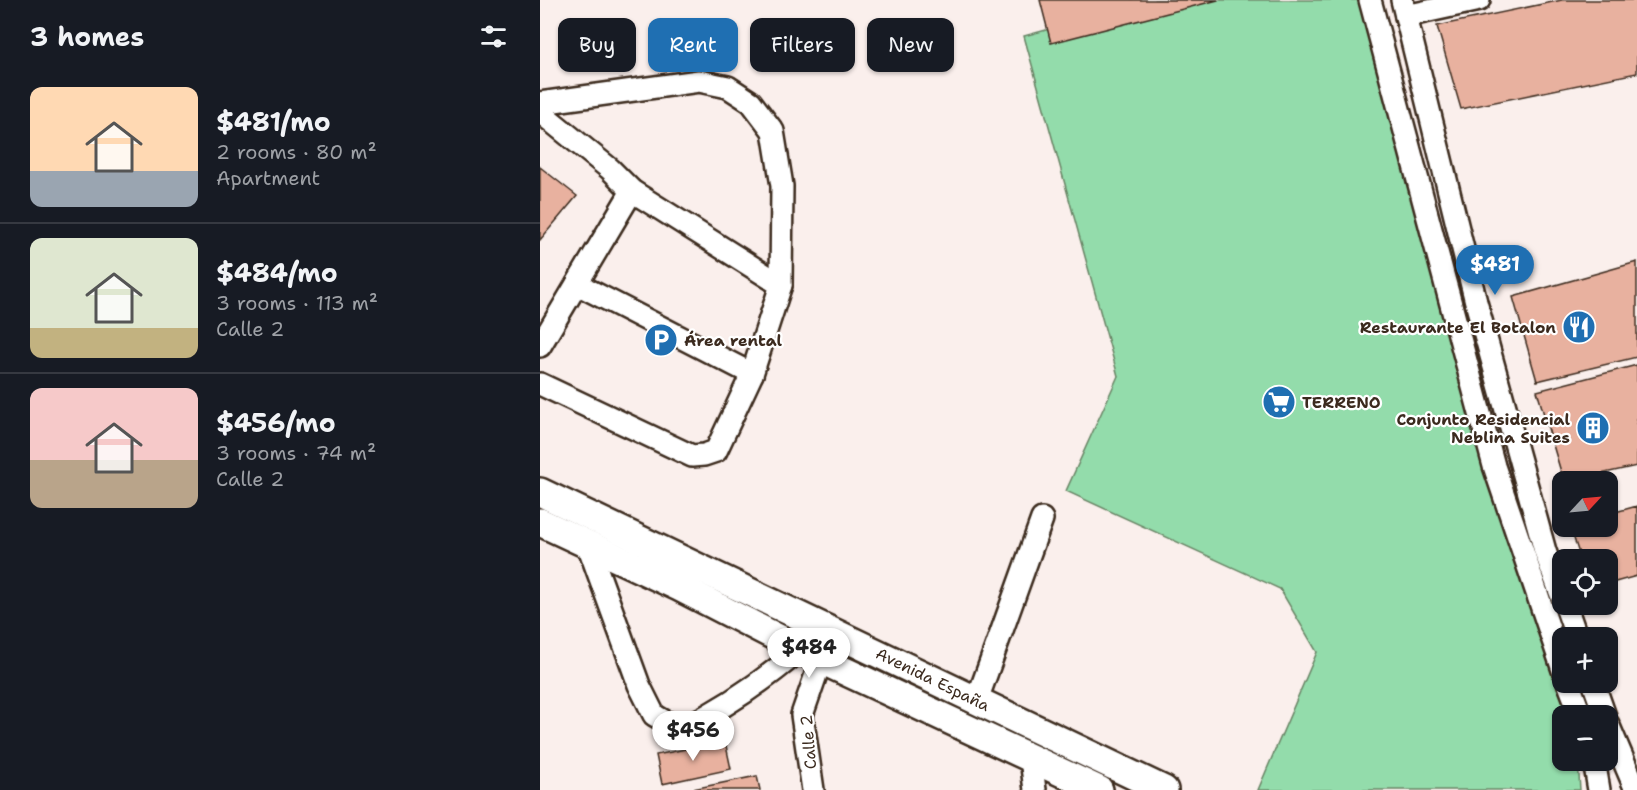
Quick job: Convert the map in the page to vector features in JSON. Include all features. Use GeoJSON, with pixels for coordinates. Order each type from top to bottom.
{"type":"FeatureCollection","features":[{"type":"Feature","properties":{"kind":"main road","name":"Avenida España"},"geometry":{"type":"LineString","coordinates":[[540,492],[1164,790]]}},
{"type":"Feature","properties":{"kind":"main road","name":"Avenida España"},"geometry":{"type":"LineString","coordinates":[[540,522],[679,587],[811,655],[1099,790]]}},
{"type":"Feature","properties":{"kind":"street"},"geometry":{"type":"LineString","coordinates":[[1370,0],[1494,466],[1552,637]]}},
{"type":"Feature","properties":{"kind":"street"},"geometry":{"type":"LineString","coordinates":[[1479,0],[1404,8],[1476,302],[1552,570]]}},
{"type":"Feature","properties":{"kind":"street"},"geometry":{"type":"LineString","coordinates":[[540,103],[699,81],[728,87],[751,102],[773,131],[782,186],[781,285],[752,374],[716,451],[692,456],[540,384]]}},
{"type":"Feature","properties":{"kind":"street"},"geometry":{"type":"LineString","coordinates":[[540,112],[632,191],[781,285]]}},
{"type":"Feature","properties":{"kind":"street"},"geometry":{"type":"LineString","coordinates":[[540,346],[632,191]]}},
{"type":"Feature","properties":{"kind":"street"},"geometry":{"type":"LineString","coordinates":[[577,284],[752,374]]}},
{"type":"Feature","properties":{"kind":"street"},"geometry":{"type":"LineString","coordinates":[[978,700],[1042,519]]}},
{"type":"Feature","properties":{"kind":"street"},"geometry":{"type":"LineString","coordinates":[[588,544],[639,685],[654,715],[680,729],[714,713],[778,669],[811,655]]}},
{"type":"Feature","properties":{"kind":"street","name":"Calle 2"},"geometry":{"type":"LineString","coordinates":[[811,655],[802,715],[813,790]]}},
{"type":"Feature","properties":{"kind":"street"},"geometry":{"type":"LineString","coordinates":[[1618,748],[1636,790]]}},
{"type":"Feature","properties":{"kind":"street"},"geometry":{"type":"LineString","coordinates":[[1031,759],[1035,790]]}},
{"type":"Feature","properties":{"kind":"street"},"geometry":{"type":"LineString","coordinates":[[1596,771],[1599,790]]}},
{"type":"Feature","properties":{"kind":"green space"},"geometry":{"type":"Polygon","coordinates":[[[1156,0],[1375,0],[1552,649],[1552,693],[1564,693],[1567,705],[1552,705],[1552,771],[1579,771],[1580,790],[1258,790],[1317,652],[1280,589],[1066,491],[1118,376],[1024,36],[1156,0]]]}},
{"type":"Feature","properties":{"kind":"building"},"geometry":{"type":"Polygon","coordinates":[[[1040,0],[1218,0],[1051,43],[1040,0]]]}},
{"type":"Feature","properties":{"kind":"building"},"geometry":{"type":"Polygon","coordinates":[[[1562,0],[1637,0],[1637,73],[1461,109],[1437,26],[1562,0]]]}},
{"type":"Feature","properties":{"kind":"building"},"geometry":{"type":"Polygon","coordinates":[[[540,167],[577,196],[540,240],[540,167]]]}},
{"type":"Feature","properties":{"kind":"building","name":"Restaurante El Botalon"},"geometry":{"type":"Polygon","coordinates":[[[1637,262],[1637,357],[1537,381],[1513,297],[1637,262]]]}},
{"type":"Feature","properties":{"kind":"building","name":"Conjunto Residencial Neblina Suites"},"geometry":{"type":"Polygon","coordinates":[[[1637,365],[1637,466],[1614,471],[1561,471],[1537,391],[1637,365]]]}},
{"type":"Feature","properties":{"kind":"building"},"geometry":{"type":"Polygon","coordinates":[[[1637,506],[1637,576],[1618,581],[1618,549],[1577,549],[1574,537],[1618,537],[1618,511],[1637,506]]]}},
{"type":"Feature","properties":{"kind":"building"},"geometry":{"type":"Polygon","coordinates":[[[725,741],[731,769],[662,784],[656,755],[725,741]]]}},
{"type":"Feature","properties":{"kind":"building"},"geometry":{"type":"Polygon","coordinates":[[[757,776],[760,790],[688,790],[757,776]]]}},
{"type":"Feature","properties":{"kind":"place","name":"Restaurante El Botalon"},"geometry":{"type":"Point","coordinates":[1579,327]}},
{"type":"Feature","properties":{"kind":"place","name":"Área rental"},"geometry":{"type":"Point","coordinates":[661,340]}},
{"type":"Feature","properties":{"kind":"place","name":"TERRENO"},"geometry":{"type":"Point","coordinates":[1279,402]}},
{"type":"Feature","properties":{"kind":"place","name":"Conjunto Residencial Neblina Suites"},"geometry":{"type":"Point","coordinates":[1593,428]}}]}
